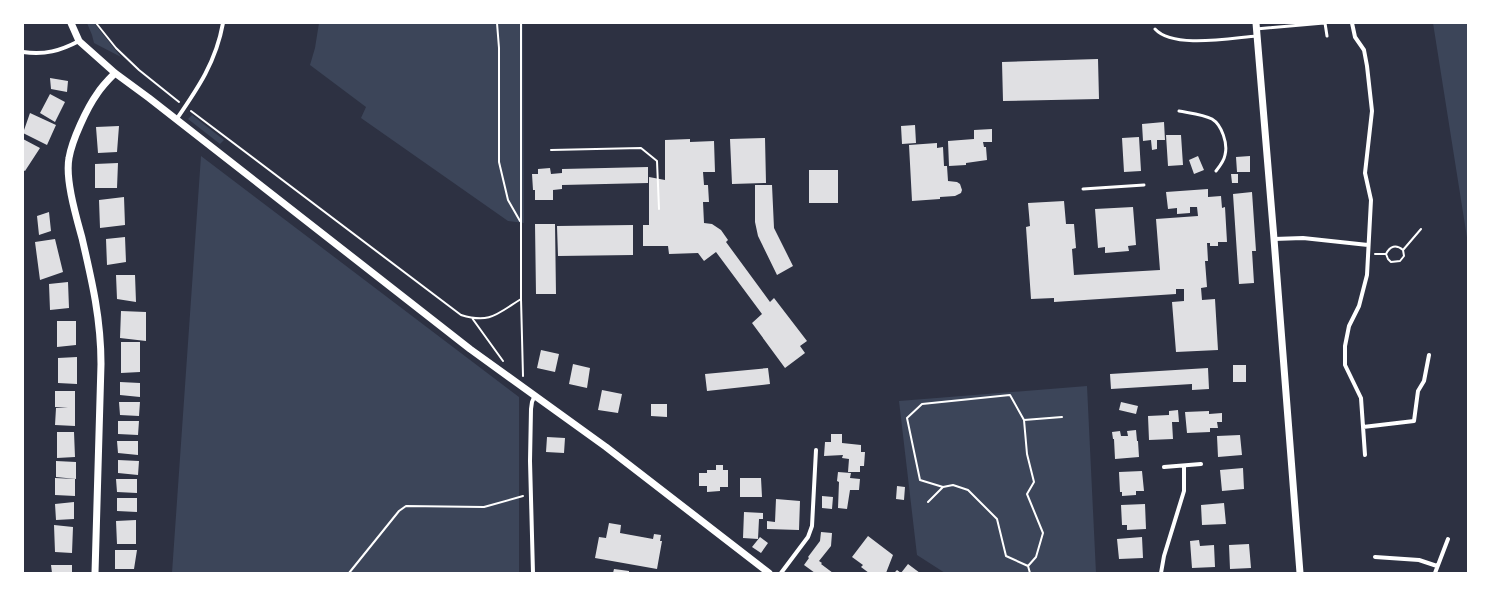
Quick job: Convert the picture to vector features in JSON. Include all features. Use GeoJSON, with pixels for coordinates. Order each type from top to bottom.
{"type":"FeatureCollection","features":[{"type":"Feature","properties":{"kind":"street"},"geometry":{"type":"LineString","coordinates":[[71,23],[79,41],[114,73],[470,349],[519,382],[606,446],[769,573]]}},
{"type":"Feature","properties":{"kind":"street"},"geometry":{"type":"LineString","coordinates":[[176,120],[200,84],[214,56],[222,23]]}},
{"type":"Feature","properties":{"kind":"street"},"geometry":{"type":"LineString","coordinates":[[1352,23],[1356,37],[1364,50],[1372,111],[1365,173],[1371,200],[1367,275],[1359,306],[1349,326],[1345,346],[1346,364],[1361,398],[1365,455]]}},
{"type":"Feature","properties":{"kind":"street"},"geometry":{"type":"LineString","coordinates":[[1256,30],[1300,573]]}},
{"type":"Feature","properties":{"kind":"street"},"geometry":{"type":"LineString","coordinates":[[23,52],[40,54],[57,51],[79,41]]}},
{"type":"Feature","properties":{"kind":"street"},"geometry":{"type":"LineString","coordinates":[[95,573],[101,364],[100,329],[93,287],[73,200],[68,163],[71,148],[89,108],[100,90],[114,73]]}},
{"type":"Feature","properties":{"kind":"street"},"geometry":{"type":"LineString","coordinates":[[1274,239],[1303,238],[1368,245]]}},
{"type":"Feature","properties":{"kind":"street"},"geometry":{"type":"LineString","coordinates":[[1363,427],[1414,421],[1418,391],[1424,380],[1429,356]]}},
{"type":"Feature","properties":{"kind":"street"},"geometry":{"type":"LineString","coordinates":[[533,573],[530,461],[531,410],[535,395]]}},
{"type":"Feature","properties":{"kind":"street"},"geometry":{"type":"LineString","coordinates":[[781,573],[810,532],[816,450]]}},
{"type":"Feature","properties":{"kind":"street"},"geometry":{"type":"LineString","coordinates":[[1164,467],[1201,464]]}},
{"type":"Feature","properties":{"kind":"street"},"geometry":{"type":"LineString","coordinates":[[1161,573],[1164,556],[1184,490],[1184,466]]}},
{"type":"Feature","properties":{"kind":"street"},"geometry":{"type":"LineString","coordinates":[[1435,573],[1448,539]]}},
{"type":"Feature","properties":{"kind":"street"},"geometry":{"type":"LineString","coordinates":[[1375,557],[1419,560],[1437,566]]}},
{"type":"Feature","properties":{"kind":"lane"},"geometry":{"type":"LineString","coordinates":[[1155,29],[1160,34],[1176,40],[1198,41],[1256,30],[1325,23],[1326,36]]}},
{"type":"Feature","properties":{"kind":"lane"},"geometry":{"type":"LineString","coordinates":[[1179,111],[1207,117],[1214,120],[1219,125],[1226,147],[1222,163],[1216,171]]}},
{"type":"Feature","properties":{"kind":"lane"},"geometry":{"type":"LineString","coordinates":[[1083,189],[1144,185]]}},
{"type":"Feature","properties":{"kind":"path"},"geometry":{"type":"LineString","coordinates":[[96,23],[116,48],[139,70],[185,107],[461,315],[481,320],[494,316],[521,299]]}},
{"type":"Feature","properties":{"kind":"path"},"geometry":{"type":"LineString","coordinates":[[497,23],[499,48],[499,162],[508,200],[521,223]]}},
{"type":"Feature","properties":{"kind":"path"},"geometry":{"type":"LineString","coordinates":[[519,382],[524,383],[521,299],[521,23]]}},
{"type":"Feature","properties":{"kind":"path"},"geometry":{"type":"LineString","coordinates":[[551,150],[641,148],[657,161],[659,209]]}},
{"type":"Feature","properties":{"kind":"path"},"geometry":{"type":"LineString","coordinates":[[1403,250],[1421,229]]}},
{"type":"Feature","properties":{"kind":"path"},"geometry":{"type":"LineString","coordinates":[[1394,246],[1403,250],[1404,256],[1400,261],[1391,262],[1386,254],[1389,249],[1394,246]]}},
{"type":"Feature","properties":{"kind":"path"},"geometry":{"type":"LineString","coordinates":[[1368,254],[1386,254]]}},
{"type":"Feature","properties":{"kind":"path"},"geometry":{"type":"LineString","coordinates":[[472,318],[507,366]]}},
{"type":"Feature","properties":{"kind":"path"},"geometry":{"type":"LineString","coordinates":[[1028,566],[1036,557],[1043,533],[1027,494],[1034,482],[1027,454],[1024,420],[1010,395],[922,404],[907,418],[920,480],[943,487],[953,485],[968,490],[997,519],[1006,556],[1028,566],[1030,573]]}},
{"type":"Feature","properties":{"kind":"path"},"geometry":{"type":"LineString","coordinates":[[1024,420],[1062,417]]}},
{"type":"Feature","properties":{"kind":"path"},"geometry":{"type":"LineString","coordinates":[[928,502],[943,487]]}},
{"type":"Feature","properties":{"kind":"path"},"geometry":{"type":"LineString","coordinates":[[350,573],[396,514],[406,506],[484,507],[531,493]]}},
{"type":"Feature","properties":{"kind":"shaded area"},"geometry":{"type":"Polygon","coordinates":[[[87,23],[94,23],[121,57],[94,43],[87,23]]]}},
{"type":"Feature","properties":{"kind":"shaded area"},"geometry":{"type":"Polygon","coordinates":[[[319,23],[523,23],[524,223],[508,221],[361,118],[366,107],[310,65],[315,48],[319,23]]]}},
{"type":"Feature","properties":{"kind":"shaded area"},"geometry":{"type":"Polygon","coordinates":[[[1433,23],[1468,23],[1468,244],[1433,23]]]}},
{"type":"Feature","properties":{"kind":"shaded area"},"geometry":{"type":"Polygon","coordinates":[[[192,115],[224,140],[220,144],[188,119],[192,115]]]}},
{"type":"Feature","properties":{"kind":"shaded area"},"geometry":{"type":"Polygon","coordinates":[[[201,156],[519,397],[519,573],[172,573],[201,156]]]}},
{"type":"Feature","properties":{"kind":"shaded area"},"geometry":{"type":"Polygon","coordinates":[[[1087,386],[1096,573],[945,573],[917,555],[899,401],[1087,386]]]}},
{"type":"Feature","properties":{"kind":"building"},"geometry":{"type":"Polygon","coordinates":[[[1098,59],[1099,99],[1003,101],[1002,62],[1098,59]]]}},
{"type":"Feature","properties":{"kind":"building"},"geometry":{"type":"Polygon","coordinates":[[[50,78],[68,81],[67,92],[51,89],[50,78]]]}},
{"type":"Feature","properties":{"kind":"building"},"geometry":{"type":"Polygon","coordinates":[[[50,94],[65,102],[55,122],[40,113],[50,94]]]}},
{"type":"Feature","properties":{"kind":"building"},"geometry":{"type":"Polygon","coordinates":[[[30,113],[56,125],[47,145],[23,133],[30,113]]]}},
{"type":"Feature","properties":{"kind":"building"},"geometry":{"type":"Polygon","coordinates":[[[1164,122],[1165,140],[1157,140],[1157,149],[1152,150],[1151,140],[1143,141],[1142,124],[1164,122]]]}},
{"type":"Feature","properties":{"kind":"building"},"geometry":{"type":"Polygon","coordinates":[[[915,125],[916,143],[902,144],[901,126],[915,125]]]}},
{"type":"Feature","properties":{"kind":"building"},"geometry":{"type":"Polygon","coordinates":[[[119,126],[117,152],[98,153],[96,127],[119,126]]]}},
{"type":"Feature","properties":{"kind":"building"},"geometry":{"type":"Polygon","coordinates":[[[992,129],[992,142],[983,142],[984,147],[986,147],[987,160],[966,163],[966,165],[949,166],[948,141],[974,139],[974,130],[992,129]]]}},
{"type":"Feature","properties":{"kind":"building"},"geometry":{"type":"Polygon","coordinates":[[[1166,135],[1181,135],[1183,165],[1168,166],[1166,135]]]}},
{"type":"Feature","properties":{"kind":"building"},"geometry":{"type":"Polygon","coordinates":[[[1139,137],[1141,171],[1124,172],[1122,138],[1139,137]]]}},
{"type":"Feature","properties":{"kind":"building"},"geometry":{"type":"Polygon","coordinates":[[[765,138],[766,183],[732,184],[730,139],[765,138]]]}},
{"type":"Feature","properties":{"kind":"building"},"geometry":{"type":"Polygon","coordinates":[[[23,139],[40,148],[25,171],[23,170],[23,139]]]}},
{"type":"Feature","properties":{"kind":"building"},"geometry":{"type":"Polygon","coordinates":[[[690,139],[690,142],[714,141],[715,172],[703,172],[704,185],[708,185],[709,202],[703,202],[704,223],[712,224],[721,230],[728,240],[726,242],[770,302],[774,298],[807,341],[800,346],[805,353],[785,368],[752,323],[762,314],[716,252],[704,261],[698,253],[669,254],[668,246],[643,246],[643,225],[649,225],[649,177],[665,180],[665,140],[690,139]]]}},
{"type":"Feature","properties":{"kind":"building"},"geometry":{"type":"Polygon","coordinates":[[[937,143],[937,148],[943,147],[944,166],[947,166],[948,181],[957,182],[960,184],[962,190],[961,193],[955,196],[940,197],[940,199],[912,201],[909,145],[937,143]]]}},
{"type":"Feature","properties":{"kind":"building"},"geometry":{"type":"Polygon","coordinates":[[[1198,156],[1204,170],[1194,174],[1189,160],[1198,156]]]}},
{"type":"Feature","properties":{"kind":"building"},"geometry":{"type":"Polygon","coordinates":[[[1250,156],[1250,172],[1237,172],[1236,157],[1250,156]]]}},
{"type":"Feature","properties":{"kind":"building"},"geometry":{"type":"Polygon","coordinates":[[[118,163],[117,188],[95,188],[95,164],[118,163]]]}},
{"type":"Feature","properties":{"kind":"building"},"geometry":{"type":"Polygon","coordinates":[[[648,167],[648,183],[562,185],[562,189],[553,190],[553,200],[535,200],[532,174],[538,174],[538,169],[550,168],[551,174],[562,173],[562,169],[648,167]]]}},
{"type":"Feature","properties":{"kind":"building"},"geometry":{"type":"Polygon","coordinates":[[[809,170],[838,170],[838,203],[809,203],[809,170]]]}},
{"type":"Feature","properties":{"kind":"building"},"geometry":{"type":"Polygon","coordinates":[[[1231,174],[1238,174],[1238,183],[1232,183],[1231,174]]]}},
{"type":"Feature","properties":{"kind":"building"},"geometry":{"type":"Polygon","coordinates":[[[755,185],[772,185],[774,228],[793,266],[777,275],[758,236],[755,222],[755,185]]]}},
{"type":"Feature","properties":{"kind":"building"},"geometry":{"type":"Polygon","coordinates":[[[1208,189],[1208,197],[1221,196],[1222,208],[1225,207],[1227,242],[1218,242],[1218,246],[1210,246],[1210,243],[1207,243],[1208,261],[1205,261],[1207,287],[1201,288],[1202,300],[1215,299],[1218,350],[1176,352],[1172,302],[1184,301],[1184,289],[1176,289],[1176,294],[1054,302],[1054,298],[1031,299],[1026,227],[1030,226],[1028,203],[1064,201],[1066,224],[1074,224],[1076,248],[1072,249],[1074,275],[1160,270],[1156,219],[1198,216],[1197,207],[1190,207],[1190,213],[1177,214],[1177,208],[1168,209],[1166,192],[1208,189]]]}},
{"type":"Feature","properties":{"kind":"building"},"geometry":{"type":"Polygon","coordinates":[[[1252,192],[1256,251],[1252,251],[1254,283],[1239,284],[1233,194],[1252,192]]]}},
{"type":"Feature","properties":{"kind":"building"},"geometry":{"type":"Polygon","coordinates":[[[124,197],[125,225],[100,228],[99,200],[124,197]]]}},
{"type":"Feature","properties":{"kind":"building"},"geometry":{"type":"Polygon","coordinates":[[[1133,207],[1136,245],[1128,246],[1129,251],[1105,253],[1105,247],[1098,248],[1095,209],[1133,207]]]}},
{"type":"Feature","properties":{"kind":"building"},"geometry":{"type":"Polygon","coordinates":[[[49,212],[51,231],[39,235],[37,216],[49,212]]]}},
{"type":"Feature","properties":{"kind":"building"},"geometry":{"type":"Polygon","coordinates":[[[535,224],[555,224],[556,294],[536,294],[535,224]]]}},
{"type":"Feature","properties":{"kind":"building"},"geometry":{"type":"Polygon","coordinates":[[[633,225],[633,255],[558,256],[557,226],[633,225]]]}},
{"type":"Feature","properties":{"kind":"building"},"geometry":{"type":"Polygon","coordinates":[[[125,237],[126,262],[107,265],[106,239],[125,237]]]}},
{"type":"Feature","properties":{"kind":"building"},"geometry":{"type":"Polygon","coordinates":[[[55,239],[63,272],[40,280],[35,242],[55,239]]]}},
{"type":"Feature","properties":{"kind":"building"},"geometry":{"type":"Polygon","coordinates":[[[116,275],[135,275],[136,302],[117,299],[116,275]]]}},
{"type":"Feature","properties":{"kind":"building"},"geometry":{"type":"Polygon","coordinates":[[[68,282],[69,308],[50,310],[49,284],[68,282]]]}},
{"type":"Feature","properties":{"kind":"building"},"geometry":{"type":"Polygon","coordinates":[[[121,311],[146,312],[146,341],[120,338],[121,311]]]}},
{"type":"Feature","properties":{"kind":"building"},"geometry":{"type":"Polygon","coordinates":[[[57,321],[76,321],[76,345],[57,347],[57,321]]]}},
{"type":"Feature","properties":{"kind":"building"},"geometry":{"type":"Polygon","coordinates":[[[121,342],[140,342],[140,372],[121,373],[121,342]]]}},
{"type":"Feature","properties":{"kind":"building"},"geometry":{"type":"Polygon","coordinates":[[[541,350],[559,354],[555,372],[537,368],[541,350]]]}},
{"type":"Feature","properties":{"kind":"building"},"geometry":{"type":"Polygon","coordinates":[[[77,357],[77,384],[58,383],[58,358],[77,357]]]}},
{"type":"Feature","properties":{"kind":"building"},"geometry":{"type":"Polygon","coordinates":[[[573,364],[590,368],[587,388],[569,384],[573,364]]]}},
{"type":"Feature","properties":{"kind":"building"},"geometry":{"type":"Polygon","coordinates":[[[1233,365],[1246,365],[1246,382],[1233,382],[1233,365]]]}},
{"type":"Feature","properties":{"kind":"building"},"geometry":{"type":"Polygon","coordinates":[[[768,368],[770,384],[707,391],[705,374],[768,368]]]}},
{"type":"Feature","properties":{"kind":"building"},"geometry":{"type":"Polygon","coordinates":[[[1208,368],[1209,389],[1192,390],[1192,384],[1111,389],[1110,374],[1208,368]]]}},
{"type":"Feature","properties":{"kind":"building"},"geometry":{"type":"Polygon","coordinates":[[[120,382],[140,383],[140,397],[120,395],[120,382]]]}},
{"type":"Feature","properties":{"kind":"building"},"geometry":{"type":"Polygon","coordinates":[[[602,390],[622,394],[618,413],[598,410],[602,390]]]}},
{"type":"Feature","properties":{"kind":"building"},"geometry":{"type":"Polygon","coordinates":[[[55,391],[75,391],[75,426],[55,425],[56,408],[68,408],[55,407],[55,391]]]}},
{"type":"Feature","properties":{"kind":"building"},"geometry":{"type":"Polygon","coordinates":[[[119,402],[140,402],[139,416],[120,415],[119,402]]]}},
{"type":"Feature","properties":{"kind":"building"},"geometry":{"type":"Polygon","coordinates":[[[1121,402],[1138,406],[1136,414],[1119,410],[1121,402]]]}},
{"type":"Feature","properties":{"kind":"building"},"geometry":{"type":"Polygon","coordinates":[[[651,404],[667,404],[667,417],[651,416],[651,404]]]}},
{"type":"Feature","properties":{"kind":"building"},"geometry":{"type":"Polygon","coordinates":[[[1178,410],[1179,422],[1172,422],[1173,439],[1149,440],[1148,416],[1169,415],[1169,411],[1178,410]]]}},
{"type":"Feature","properties":{"kind":"building"},"geometry":{"type":"Polygon","coordinates":[[[1209,411],[1209,414],[1222,413],[1222,422],[1217,422],[1218,428],[1210,428],[1210,432],[1187,433],[1185,412],[1209,411]]]}},
{"type":"Feature","properties":{"kind":"building"},"geometry":{"type":"Polygon","coordinates":[[[118,421],[139,421],[138,435],[118,434],[118,421]]]}},
{"type":"Feature","properties":{"kind":"building"},"geometry":{"type":"Polygon","coordinates":[[[1136,430],[1139,457],[1115,459],[1114,439],[1112,432],[1120,431],[1121,436],[1128,436],[1127,431],[1136,430]]]}},
{"type":"Feature","properties":{"kind":"building"},"geometry":{"type":"Polygon","coordinates":[[[57,432],[74,432],[75,457],[57,458],[57,432]]]}},
{"type":"Feature","properties":{"kind":"building"},"geometry":{"type":"Polygon","coordinates":[[[831,434],[842,434],[842,443],[861,445],[861,452],[865,452],[864,466],[860,466],[860,472],[848,472],[849,459],[842,458],[843,455],[824,456],[825,442],[831,442],[831,434]]]}},
{"type":"Feature","properties":{"kind":"building"},"geometry":{"type":"Polygon","coordinates":[[[1240,435],[1242,455],[1218,457],[1217,436],[1240,435]]]}},
{"type":"Feature","properties":{"kind":"building"},"geometry":{"type":"Polygon","coordinates":[[[547,437],[565,438],[564,453],[546,452],[547,437]]]}},
{"type":"Feature","properties":{"kind":"building"},"geometry":{"type":"Polygon","coordinates":[[[117,441],[138,441],[138,455],[118,453],[117,441]]]}},
{"type":"Feature","properties":{"kind":"building"},"geometry":{"type":"Polygon","coordinates":[[[118,460],[139,461],[138,475],[118,473],[118,460]]]}},
{"type":"Feature","properties":{"kind":"building"},"geometry":{"type":"Polygon","coordinates":[[[56,461],[76,462],[76,479],[56,477],[56,461]]]}},
{"type":"Feature","properties":{"kind":"building"},"geometry":{"type":"Polygon","coordinates":[[[716,465],[723,465],[723,470],[728,470],[728,487],[720,487],[720,491],[707,492],[707,486],[699,486],[699,473],[707,473],[707,470],[716,470],[716,465]]]}},
{"type":"Feature","properties":{"kind":"building"},"geometry":{"type":"Polygon","coordinates":[[[1243,468],[1244,489],[1222,491],[1220,470],[1243,468]]]}},
{"type":"Feature","properties":{"kind":"building"},"geometry":{"type":"Polygon","coordinates":[[[1142,471],[1144,491],[1136,491],[1136,495],[1122,496],[1122,492],[1120,492],[1119,472],[1142,471]]]}},
{"type":"Feature","properties":{"kind":"building"},"geometry":{"type":"Polygon","coordinates":[[[838,472],[851,473],[850,478],[860,479],[859,490],[850,490],[847,509],[838,508],[838,472]]]}},
{"type":"Feature","properties":{"kind":"building"},"geometry":{"type":"Polygon","coordinates":[[[55,478],[75,479],[75,496],[55,495],[55,478]]]}},
{"type":"Feature","properties":{"kind":"building"},"geometry":{"type":"Polygon","coordinates":[[[740,478],[761,478],[762,497],[740,497],[740,478]]]}},
{"type":"Feature","properties":{"kind":"building"},"geometry":{"type":"Polygon","coordinates":[[[116,479],[137,479],[137,493],[117,492],[116,479]]]}},
{"type":"Feature","properties":{"kind":"building"},"geometry":{"type":"Polygon","coordinates":[[[897,486],[905,487],[904,500],[896,499],[897,486]]]}},
{"type":"Feature","properties":{"kind":"building"},"geometry":{"type":"Polygon","coordinates":[[[822,496],[833,497],[832,509],[822,508],[822,496]]]}},
{"type":"Feature","properties":{"kind":"building"},"geometry":{"type":"Polygon","coordinates":[[[117,498],[137,498],[137,512],[117,511],[117,498]]]}},
{"type":"Feature","properties":{"kind":"building"},"geometry":{"type":"Polygon","coordinates":[[[776,499],[800,501],[799,530],[767,529],[767,521],[775,522],[776,499]]]}},
{"type":"Feature","properties":{"kind":"building"},"geometry":{"type":"Polygon","coordinates":[[[74,502],[74,519],[56,520],[55,504],[74,502]]]}},
{"type":"Feature","properties":{"kind":"building"},"geometry":{"type":"Polygon","coordinates":[[[1224,503],[1226,524],[1202,525],[1201,505],[1224,503]]]}},
{"type":"Feature","properties":{"kind":"building"},"geometry":{"type":"Polygon","coordinates":[[[1145,504],[1146,529],[1127,530],[1127,525],[1122,525],[1121,505],[1145,504]]]}},
{"type":"Feature","properties":{"kind":"building"},"geometry":{"type":"Polygon","coordinates":[[[744,512],[763,513],[763,519],[759,519],[758,539],[743,538],[744,512]]]}},
{"type":"Feature","properties":{"kind":"building"},"geometry":{"type":"Polygon","coordinates":[[[136,520],[136,544],[117,544],[116,521],[136,520]]]}},
{"type":"Feature","properties":{"kind":"building"},"geometry":{"type":"Polygon","coordinates":[[[609,523],[621,525],[620,533],[653,539],[654,534],[661,535],[660,541],[662,541],[657,569],[595,558],[599,537],[606,538],[609,523]]]}},
{"type":"Feature","properties":{"kind":"building"},"geometry":{"type":"Polygon","coordinates":[[[54,525],[73,527],[72,553],[55,552],[54,525]]]}},
{"type":"Feature","properties":{"kind":"building"},"geometry":{"type":"Polygon","coordinates":[[[821,532],[832,533],[831,546],[819,561],[833,573],[815,573],[804,565],[820,541],[821,532]]]}},
{"type":"Feature","properties":{"kind":"building"},"geometry":{"type":"Polygon","coordinates":[[[868,536],[893,555],[886,573],[869,573],[861,567],[863,565],[852,557],[868,536]]]}},
{"type":"Feature","properties":{"kind":"building"},"geometry":{"type":"Polygon","coordinates":[[[760,537],[768,543],[761,553],[752,547],[760,537]]]}},
{"type":"Feature","properties":{"kind":"building"},"geometry":{"type":"Polygon","coordinates":[[[1142,537],[1143,558],[1119,559],[1117,539],[1142,537]]]}},
{"type":"Feature","properties":{"kind":"building"},"geometry":{"type":"Polygon","coordinates":[[[1199,540],[1200,546],[1214,545],[1215,567],[1192,568],[1190,541],[1199,540]]]}},
{"type":"Feature","properties":{"kind":"building"},"geometry":{"type":"Polygon","coordinates":[[[1249,544],[1251,568],[1230,569],[1229,545],[1249,544]]]}},
{"type":"Feature","properties":{"kind":"building"},"geometry":{"type":"Polygon","coordinates":[[[115,550],[137,550],[134,569],[115,569],[115,550]]]}},
{"type":"Feature","properties":{"kind":"building"},"geometry":{"type":"Polygon","coordinates":[[[908,564],[920,573],[901,573],[908,564]]]}},
{"type":"Feature","properties":{"kind":"building"},"geometry":{"type":"Polygon","coordinates":[[[51,565],[72,565],[72,573],[52,573],[51,565]]]}},
{"type":"Feature","properties":{"kind":"building"},"geometry":{"type":"Polygon","coordinates":[[[614,569],[629,571],[629,573],[613,573],[614,569]]]}},
{"type":"Feature","properties":{"kind":"building"},"geometry":{"type":"Polygon","coordinates":[[[897,570],[901,573],[894,573],[897,570]]]}}]}
